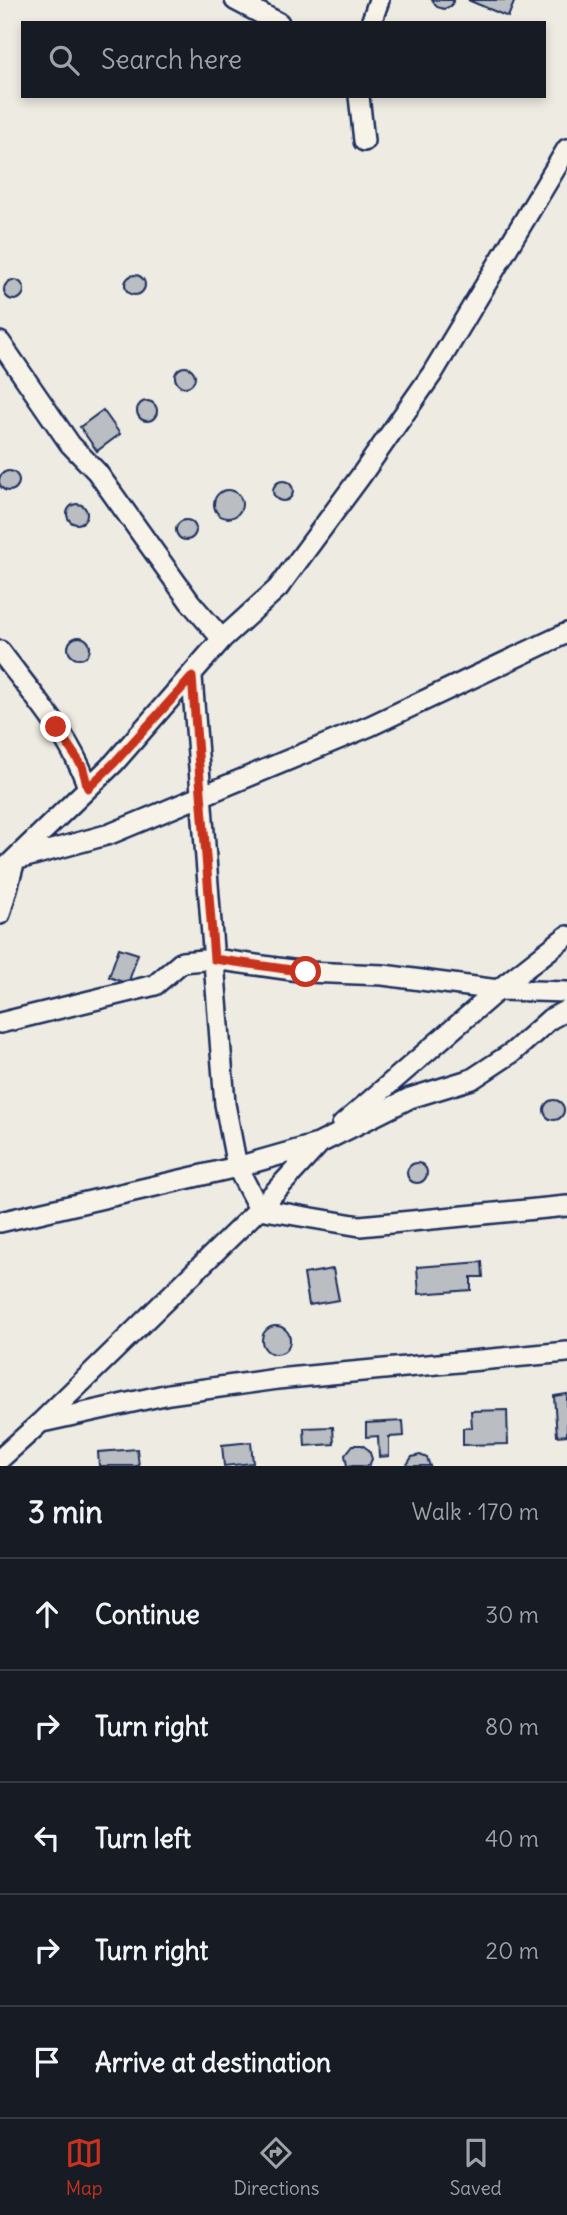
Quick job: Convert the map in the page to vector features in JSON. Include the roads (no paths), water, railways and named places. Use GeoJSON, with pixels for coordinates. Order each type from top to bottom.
{"type":"FeatureCollection","features":[{"type":"Feature","properties":{"kind":"street"},"geometry":{"type":"LineString","coordinates":[[235,0],[275,21]]}},
{"type":"Feature","properties":{"kind":"street"},"geometry":{"type":"LineString","coordinates":[[372,21],[379,0]]}},
{"type":"Feature","properties":{"kind":"street"},"geometry":{"type":"LineString","coordinates":[[359,98],[364,141]]}},
{"type":"Feature","properties":{"kind":"street"},"geometry":{"type":"LineString","coordinates":[[0,914],[7,866],[114,763],[192,677],[222,639],[278,587],[360,477],[432,374],[567,149]]}},
{"type":"Feature","properties":{"kind":"street"},"geometry":{"type":"LineString","coordinates":[[0,342],[71,444],[97,472],[190,602],[222,639]]}},
{"type":"Feature","properties":{"kind":"street"},"geometry":{"type":"LineString","coordinates":[[7,866],[110,834],[370,726],[567,633]]}},
{"type":"Feature","properties":{"kind":"street"},"geometry":{"type":"LineString","coordinates":[[0,651],[82,766],[88,788]]}},
{"type":"Feature","properties":{"kind":"street"},"geometry":{"type":"LineString","coordinates":[[192,677],[225,1104],[237,1167],[259,1209]]}},
{"type":"Feature","properties":{"kind":"street"},"geometry":{"type":"LineString","coordinates":[[0,1459],[259,1209],[320,1143],[498,990],[567,936]]}},
{"type":"Feature","properties":{"kind":"street"},"geometry":{"type":"LineString","coordinates":[[0,1023],[155,985],[182,962],[214,959],[306,972],[383,975],[498,990],[567,992]]}},
{"type":"Feature","properties":{"kind":"street"},"geometry":{"type":"LineString","coordinates":[[0,1222],[237,1167],[320,1143],[410,1098],[472,1080],[513,1052],[551,1019],[567,1010]]}},
{"type":"Feature","properties":{"kind":"street"},"geometry":{"type":"LineString","coordinates":[[259,1209],[360,1226],[567,1206]]}},
{"type":"Feature","properties":{"kind":"street"},"geometry":{"type":"LineString","coordinates":[[41,1422],[169,1394],[263,1381],[567,1352]]}}]}
